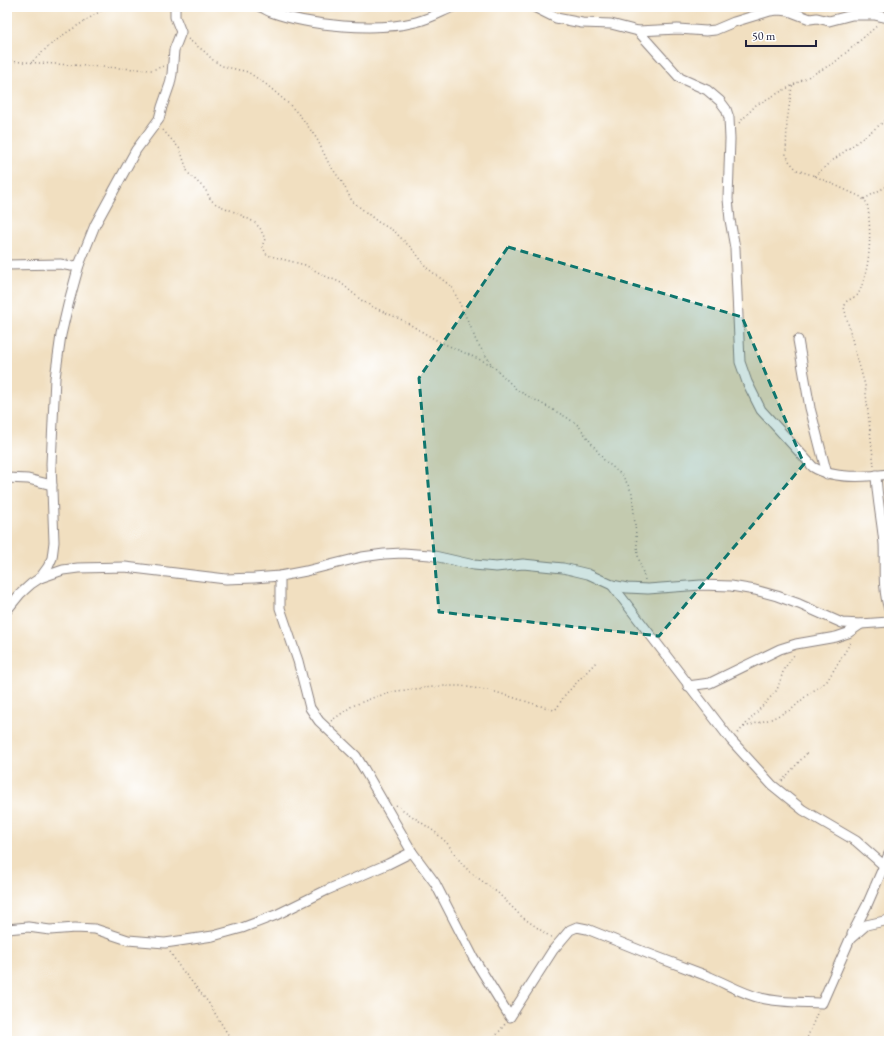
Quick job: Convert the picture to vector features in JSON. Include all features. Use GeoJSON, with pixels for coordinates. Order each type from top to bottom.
{"type":"FeatureCollection","features":[{"type":"Feature","properties":{"kind":"street"},"geometry":{"type":"LineString","coordinates":[[7,610],[20,594],[40,578],[48,567],[52,558],[54,542],[52,437],[55,378],[61,335],[79,264],[95,225],[136,150],[159,119],[170,84],[174,50],[180,32],[175,18],[175,7]]}},
{"type":"Feature","properties":{"kind":"street"},"geometry":{"type":"LineString","coordinates":[[260,7],[271,12],[339,26],[402,25],[418,21],[453,7]]}},
{"type":"Feature","properties":{"kind":"street"},"geometry":{"type":"LineString","coordinates":[[534,7],[556,18],[582,23],[611,24],[638,31],[678,29],[706,31],[715,30],[734,22],[778,10],[789,11],[810,19],[817,18],[829,21],[852,15],[875,15],[889,18]]}},
{"type":"Feature","properties":{"kind":"street"},"geometry":{"type":"LineString","coordinates":[[638,31],[680,78],[707,90],[720,101],[729,118],[730,139],[728,199],[735,248],[740,362],[747,382],[761,410],[812,467],[820,472],[827,474],[858,476],[889,474]]}},
{"type":"Feature","properties":{"kind":"street"},"geometry":{"type":"LineString","coordinates":[[7,265],[60,264],[72,266],[79,264]]}},
{"type":"Feature","properties":{"kind":"street"},"geometry":{"type":"LineString","coordinates":[[798,340],[810,408],[827,474]]}},
{"type":"Feature","properties":{"kind":"street"},"geometry":{"type":"LineString","coordinates":[[876,475],[876,494],[884,542],[886,596],[889,609]]}},
{"type":"Feature","properties":{"kind":"street"},"geometry":{"type":"LineString","coordinates":[[7,478],[28,479],[52,485]]}},
{"type":"Feature","properties":{"kind":"street"},"geometry":{"type":"LineString","coordinates":[[40,578],[63,570],[100,567],[125,567],[226,579],[280,576],[362,557],[403,553],[430,555],[474,565],[496,567],[523,564],[563,568],[588,574],[612,585],[626,588],[648,589],[701,585],[743,588],[755,590],[794,602],[842,623],[861,624],[889,622]]}},
{"type":"Feature","properties":{"kind":"street"},"geometry":{"type":"LineString","coordinates":[[280,576],[280,608],[300,668],[310,708],[314,716],[356,756],[412,852],[435,883],[473,957],[510,1017],[553,950],[573,928],[579,927],[694,972],[711,977],[754,996],[782,1001],[822,1003],[850,939],[886,868],[889,854]]}},
{"type":"Feature","properties":{"kind":"street"},"geometry":{"type":"LineString","coordinates":[[612,585],[688,686],[731,740],[772,785],[803,810],[856,841],[886,868]]}},
{"type":"Feature","properties":{"kind":"street"},"geometry":{"type":"LineString","coordinates":[[688,686],[710,684],[780,649],[796,644],[836,637],[848,633],[861,624]]}},
{"type":"Feature","properties":{"kind":"street"},"geometry":{"type":"LineString","coordinates":[[699,699],[710,684]]}},
{"type":"Feature","properties":{"kind":"street"},"geometry":{"type":"LineString","coordinates":[[7,929],[28,926],[50,930],[75,928],[95,929],[128,940],[165,943],[213,936],[242,928],[276,915],[327,890],[412,852]]}},
{"type":"Feature","properties":{"kind":"street"},"geometry":{"type":"LineString","coordinates":[[850,939],[866,926],[889,920]]}},
{"type":"Feature","properties":{"kind":"path"},"geometry":{"type":"LineString","coordinates":[[34,62],[49,46],[66,33],[107,7]]}},
{"type":"Feature","properties":{"kind":"path"},"geometry":{"type":"LineString","coordinates":[[737,125],[756,105],[834,63],[878,25]]}},
{"type":"Feature","properties":{"kind":"path"},"geometry":{"type":"LineString","coordinates":[[180,32],[189,41],[222,66],[248,72],[267,85],[302,118],[317,139],[328,164],[342,182],[352,201],[378,222],[394,231],[415,252],[427,268],[452,287],[476,341],[492,365],[517,390],[578,425],[604,460],[620,474],[632,493],[638,556],[648,589]]}},
{"type":"Feature","properties":{"kind":"path"},"geometry":{"type":"LineString","coordinates":[[7,61],[152,70],[173,64]]}},
{"type":"Feature","properties":{"kind":"path"},"geometry":{"type":"LineString","coordinates":[[792,86],[786,154],[792,166],[797,170],[815,176],[864,199],[868,207],[870,229],[869,252],[859,292],[856,296],[847,301],[844,307],[865,385],[871,445],[876,475]]}},
{"type":"Feature","properties":{"kind":"path"},"geometry":{"type":"LineString","coordinates":[[815,176],[828,164],[882,124],[889,116]]}},
{"type":"Feature","properties":{"kind":"path"},"geometry":{"type":"LineString","coordinates":[[159,119],[164,132],[180,149],[188,172],[205,189],[211,200],[216,204],[246,218],[260,228],[265,239],[262,246],[267,255],[305,265],[341,283],[361,300],[373,307],[402,320],[438,341],[492,365]]}},
{"type":"Feature","properties":{"kind":"path"},"geometry":{"type":"LineString","coordinates":[[864,199],[889,185]]}},
{"type":"Feature","properties":{"kind":"path"},"geometry":{"type":"LineString","coordinates":[[744,727],[762,723],[782,715],[792,709],[826,680],[853,637]]}},
{"type":"Feature","properties":{"kind":"path"},"geometry":{"type":"LineString","coordinates":[[731,740],[777,690],[784,669],[797,652]]}},
{"type":"Feature","properties":{"kind":"path"},"geometry":{"type":"LineString","coordinates":[[325,726],[352,706],[362,701],[397,691],[442,686],[461,686],[492,691],[554,710],[559,706],[564,696],[597,661]]}},
{"type":"Feature","properties":{"kind":"path"},"geometry":{"type":"LineString","coordinates":[[772,785],[785,779],[807,753]]}},
{"type":"Feature","properties":{"kind":"path"},"geometry":{"type":"LineString","coordinates":[[395,804],[435,832],[447,843],[464,867],[498,893],[522,917],[560,943]]}},
{"type":"Feature","properties":{"kind":"path"},"geometry":{"type":"LineString","coordinates":[[165,943],[174,958],[208,1002],[232,1041]]}},
{"type":"Feature","properties":{"kind":"path"},"geometry":{"type":"LineString","coordinates":[[806,1041],[822,1003]]}},
{"type":"Feature","properties":{"kind":"path"},"geometry":{"type":"LineString","coordinates":[[492,1041],[510,1017]]}},
{"type":"Feature","properties":{"kind":"highlighted area"},"geometry":{"type":"Polygon","coordinates":[[[508,247],[742,317],[804,464],[659,636],[439,612],[419,378],[508,247]]]}}]}
